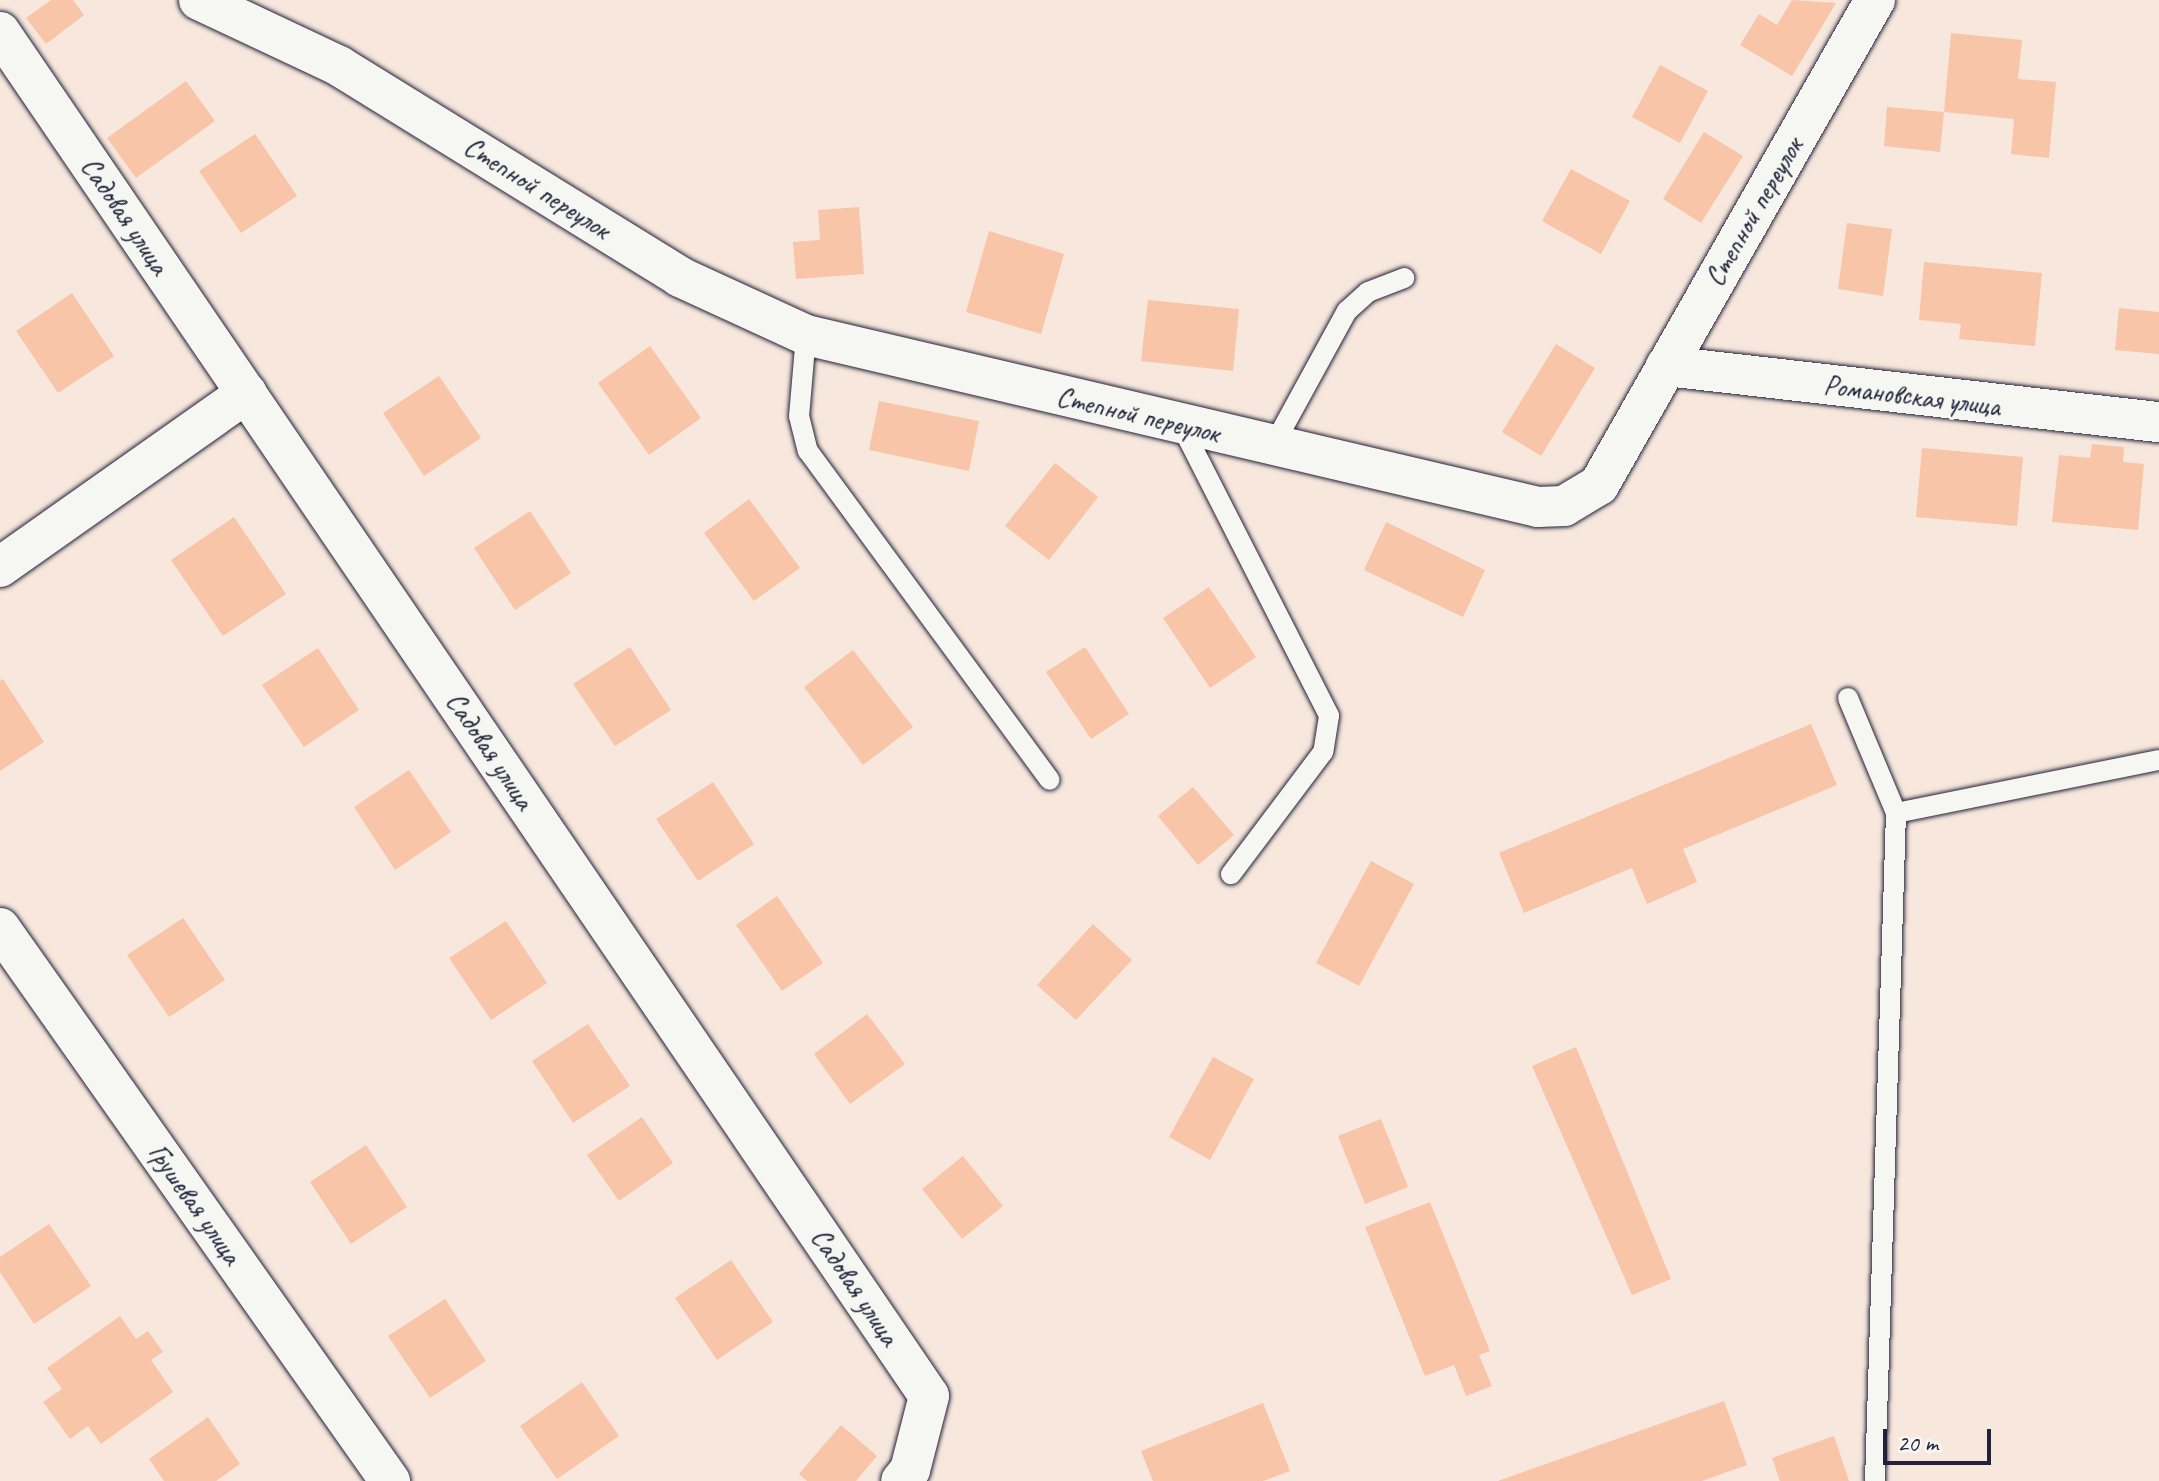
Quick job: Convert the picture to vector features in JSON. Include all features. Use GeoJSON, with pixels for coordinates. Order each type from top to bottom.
{"type":"FeatureCollection","features":[{"type":"Feature","properties":{"kind":"street","name":"Степной переулок"},"geometry":{"type":"LineString","coordinates":[[199,0],[339,66],[680,277],[806,335],[1538,507],[1564,506],[1599,485],[1875,0]]}},
{"type":"Feature","properties":{"kind":"street","name":"Садовая улица"},"geometry":{"type":"LineString","coordinates":[[0,32],[929,1396],[910,1470],[901,1481]]}},
{"type":"Feature","properties":{"kind":"street","name":"Романовская улица"},"geometry":{"type":"LineString","coordinates":[[1666,366],[2159,422]]}},
{"type":"Feature","properties":{"kind":"street"},"geometry":{"type":"LineString","coordinates":[[0,567],[247,393]]}},
{"type":"Feature","properties":{"kind":"street","name":"Грушевая улица"},"geometry":{"type":"LineString","coordinates":[[0,928],[390,1481]]}},
{"type":"Feature","properties":{"kind":"lane"},"geometry":{"type":"LineString","coordinates":[[1273,446],[1347,311],[1368,292],[1404,278]]}},
{"type":"Feature","properties":{"kind":"lane"},"geometry":{"type":"LineString","coordinates":[[806,335],[799,416],[808,451],[1050,780]]}},
{"type":"Feature","properties":{"kind":"lane"},"geometry":{"type":"LineString","coordinates":[[1181,425],[1329,716],[1323,752],[1231,874]]}},
{"type":"Feature","properties":{"kind":"lane"},"geometry":{"type":"LineString","coordinates":[[1848,698],[1896,813],[1875,1481]]}},
{"type":"Feature","properties":{"kind":"lane"},"geometry":{"type":"LineString","coordinates":[[1896,813],[2159,760]]}},
{"type":"Feature","properties":{"kind":"building"},"geometry":{"type":"Polygon","coordinates":[[[51,0],[73,0],[84,15],[46,44],[26,18],[51,0]]]}},
{"type":"Feature","properties":{"kind":"building"},"geometry":{"type":"Polygon","coordinates":[[[1792,0],[1836,3],[1792,76],[1740,45],[1759,14],[1777,25],[1792,0]]]}},
{"type":"Feature","properties":{"kind":"building"},"geometry":{"type":"Polygon","coordinates":[[[1951,33],[2022,40],[2018,79],[2056,82],[2049,158],[2011,154],[2014,119],[1944,112],[1951,33]]]}},
{"type":"Feature","properties":{"kind":"building"},"geometry":{"type":"Polygon","coordinates":[[[1660,65],[1708,91],[1680,143],[1632,117],[1660,65]]]}},
{"type":"Feature","properties":{"kind":"building"},"geometry":{"type":"Polygon","coordinates":[[[186,81],[215,121],[136,178],[107,138],[186,81]]]}},
{"type":"Feature","properties":{"kind":"building"},"geometry":{"type":"Polygon","coordinates":[[[1887,107],[1944,112],[1940,152],[1884,146],[1887,107]]]}},
{"type":"Feature","properties":{"kind":"building"},"geometry":{"type":"Polygon","coordinates":[[[1704,132],[1743,156],[1701,223],[1663,199],[1704,132]]]}},
{"type":"Feature","properties":{"kind":"building"},"geometry":{"type":"Polygon","coordinates":[[[255,134],[297,196],[241,233],[199,171],[255,134]]]}},
{"type":"Feature","properties":{"kind":"building"},"geometry":{"type":"Polygon","coordinates":[[[1571,169],[1630,201],[1601,254],[1542,221],[1571,169]]]}},
{"type":"Feature","properties":{"kind":"building"},"geometry":{"type":"Polygon","coordinates":[[[859,207],[864,274],[796,279],[793,242],[820,240],[818,210],[859,207]]]}},
{"type":"Feature","properties":{"kind":"building"},"geometry":{"type":"Polygon","coordinates":[[[1847,223],[1892,229],[1883,296],[1838,289],[1847,223]]]}},
{"type":"Feature","properties":{"kind":"building"},"geometry":{"type":"Polygon","coordinates":[[[989,231],[1064,254],[1041,334],[966,312],[989,231]]]}},
{"type":"Feature","properties":{"kind":"building"},"geometry":{"type":"Polygon","coordinates":[[[1924,262],[2042,273],[2035,346],[1959,339],[1961,324],[1919,320],[1924,262]]]}},
{"type":"Feature","properties":{"kind":"building"},"geometry":{"type":"Polygon","coordinates":[[[72,293],[114,356],[58,393],[16,331],[72,293]]]}},
{"type":"Feature","properties":{"kind":"building"},"geometry":{"type":"Polygon","coordinates":[[[1148,300],[1239,309],[1233,371],[1141,361],[1148,300]]]}},
{"type":"Feature","properties":{"kind":"building"},"geometry":{"type":"Polygon","coordinates":[[[2119,308],[2159,312],[2159,354],[2115,350],[2119,308]]]}},
{"type":"Feature","properties":{"kind":"building"},"geometry":{"type":"Polygon","coordinates":[[[1556,344],[1595,368],[1541,456],[1502,432],[1556,344]]]}},
{"type":"Feature","properties":{"kind":"building"},"geometry":{"type":"Polygon","coordinates":[[[650,346],[701,418],[649,455],[598,383],[650,346]]]}},
{"type":"Feature","properties":{"kind":"building"},"geometry":{"type":"Polygon","coordinates":[[[439,376],[481,438],[424,476],[383,413],[439,376]]]}},
{"type":"Feature","properties":{"kind":"building"},"geometry":{"type":"Polygon","coordinates":[[[879,401],[979,421],[969,471],[869,450],[879,401]]]}},
{"type":"Feature","properties":{"kind":"building"},"geometry":{"type":"Polygon","coordinates":[[[2092,444],[2124,447],[2123,462],[2144,464],[2138,530],[2052,522],[2059,455],[2090,458],[2092,444]]]}},
{"type":"Feature","properties":{"kind":"building"},"geometry":{"type":"Polygon","coordinates":[[[1922,448],[2023,457],[2017,526],[1916,517],[1922,448]]]}},
{"type":"Feature","properties":{"kind":"building"},"geometry":{"type":"Polygon","coordinates":[[[1055,463],[1098,497],[1049,560],[1005,526],[1055,463]]]}},
{"type":"Feature","properties":{"kind":"building"},"geometry":{"type":"Polygon","coordinates":[[[749,499],[800,568],[754,601],[704,533],[749,499]]]}},
{"type":"Feature","properties":{"kind":"building"},"geometry":{"type":"Polygon","coordinates":[[[530,511],[571,573],[515,610],[474,548],[530,511]]]}},
{"type":"Feature","properties":{"kind":"building"},"geometry":{"type":"Polygon","coordinates":[[[234,517],[286,594],[223,636],[171,560],[234,517]]]}},
{"type":"Feature","properties":{"kind":"building"},"geometry":{"type":"Polygon","coordinates":[[[1386,522],[1485,570],[1463,617],[1364,570],[1386,522]]]}},
{"type":"Feature","properties":{"kind":"building"},"geometry":{"type":"Polygon","coordinates":[[[1209,587],[1256,657],[1210,688],[1163,618],[1209,587]]]}},
{"type":"Feature","properties":{"kind":"building"},"geometry":{"type":"Polygon","coordinates":[[[630,647],[671,710],[615,746],[573,684],[630,647]]]}},
{"type":"Feature","properties":{"kind":"building"},"geometry":{"type":"Polygon","coordinates":[[[1085,647],[1129,714],[1091,739],[1046,672],[1085,647]]]}},
{"type":"Feature","properties":{"kind":"building"},"geometry":{"type":"Polygon","coordinates":[[[318,648],[359,710],[304,747],[262,685],[318,648]]]}},
{"type":"Feature","properties":{"kind":"building"},"geometry":{"type":"Polygon","coordinates":[[[853,650],[913,727],[863,765],[804,687],[853,650]]]}},
{"type":"Feature","properties":{"kind":"building"},"geometry":{"type":"Polygon","coordinates":[[[3,679],[44,742],[0,771],[0,681],[3,679]]]}},
{"type":"Feature","properties":{"kind":"building"},"geometry":{"type":"Polygon","coordinates":[[[1811,724],[1837,785],[1683,849],[1697,882],[1647,904],[1632,868],[1524,913],[1499,853],[1811,724]]]}},
{"type":"Feature","properties":{"kind":"building"},"geometry":{"type":"Polygon","coordinates":[[[409,770],[451,832],[395,870],[354,807],[409,770]]]}},
{"type":"Feature","properties":{"kind":"building"},"geometry":{"type":"Polygon","coordinates":[[[713,782],[754,844],[698,881],[656,819],[713,782]]]}},
{"type":"Feature","properties":{"kind":"building"},"geometry":{"type":"Polygon","coordinates":[[[1193,787],[1234,835],[1198,865],[1158,816],[1193,787]]]}},
{"type":"Feature","properties":{"kind":"building"},"geometry":{"type":"Polygon","coordinates":[[[1371,861],[1414,884],[1359,986],[1316,963],[1371,861]]]}},
{"type":"Feature","properties":{"kind":"building"},"geometry":{"type":"Polygon","coordinates":[[[777,896],[823,963],[782,991],[736,925],[777,896]]]}},
{"type":"Feature","properties":{"kind":"building"},"geometry":{"type":"Polygon","coordinates":[[[183,918],[225,980],[169,1017],[127,955],[183,918]]]}},
{"type":"Feature","properties":{"kind":"building"},"geometry":{"type":"Polygon","coordinates":[[[506,921],[547,983],[491,1020],[449,958],[506,921]]]}},
{"type":"Feature","properties":{"kind":"building"},"geometry":{"type":"Polygon","coordinates":[[[1093,924],[1132,960],[1076,1020],[1037,985],[1093,924]]]}},
{"type":"Feature","properties":{"kind":"building"},"geometry":{"type":"Polygon","coordinates":[[[867,1014],[905,1064],[850,1104],[814,1054],[867,1014]]]}},
{"type":"Feature","properties":{"kind":"building"},"geometry":{"type":"Polygon","coordinates":[[[588,1024],[630,1086],[573,1123],[532,1061],[588,1024]]]}},
{"type":"Feature","properties":{"kind":"building"},"geometry":{"type":"Polygon","coordinates":[[[1576,1047],[1671,1279],[1632,1295],[1532,1066],[1576,1047]]]}},
{"type":"Feature","properties":{"kind":"building"},"geometry":{"type":"Polygon","coordinates":[[[1213,1057],[1254,1079],[1210,1160],[1169,1137],[1213,1057]]]}},
{"type":"Feature","properties":{"kind":"building"},"geometry":{"type":"Polygon","coordinates":[[[642,1117],[673,1163],[619,1201],[587,1155],[642,1117]]]}},
{"type":"Feature","properties":{"kind":"building"},"geometry":{"type":"Polygon","coordinates":[[[1381,1119],[1408,1187],[1365,1204],[1338,1136],[1381,1119]]]}},
{"type":"Feature","properties":{"kind":"building"},"geometry":{"type":"Polygon","coordinates":[[[366,1145],[407,1207],[351,1244],[310,1182],[366,1145]]]}},
{"type":"Feature","properties":{"kind":"building"},"geometry":{"type":"Polygon","coordinates":[[[963,1156],[1003,1206],[962,1239],[922,1189],[963,1156]]]}},
{"type":"Feature","properties":{"kind":"building"},"geometry":{"type":"Polygon","coordinates":[[[1430,1202],[1490,1351],[1479,1355],[1492,1386],[1466,1396],[1454,1365],[1425,1376],[1365,1227],[1430,1202]]]}},
{"type":"Feature","properties":{"kind":"building"},"geometry":{"type":"Polygon","coordinates":[[[49,1224],[91,1286],[34,1324],[0,1272],[0,1257],[49,1224]]]}},
{"type":"Feature","properties":{"kind":"building"},"geometry":{"type":"Polygon","coordinates":[[[731,1260],[773,1322],[717,1360],[675,1298],[731,1260]]]}},
{"type":"Feature","properties":{"kind":"building"},"geometry":{"type":"Polygon","coordinates":[[[445,1299],[486,1361],[430,1398],[388,1336],[445,1299]]]}},
{"type":"Feature","properties":{"kind":"building"},"geometry":{"type":"Polygon","coordinates":[[[120,1316],[136,1339],[148,1331],[163,1352],[151,1360],[173,1392],[101,1444],[88,1426],[70,1439],[43,1402],[62,1389],[47,1368],[120,1316]]]}},
{"type":"Feature","properties":{"kind":"building"},"geometry":{"type":"Polygon","coordinates":[[[582,1382],[619,1436],[557,1479],[520,1426],[582,1382]]]}},
{"type":"Feature","properties":{"kind":"building"},"geometry":{"type":"Polygon","coordinates":[[[1724,1401],[1747,1465],[1702,1481],[1498,1481],[1724,1401]]]}},
{"type":"Feature","properties":{"kind":"building"},"geometry":{"type":"Polygon","coordinates":[[[1263,1403],[1290,1471],[1263,1481],[1153,1481],[1141,1451],[1263,1403]]]}},
{"type":"Feature","properties":{"kind":"building"},"geometry":{"type":"Polygon","coordinates":[[[208,1417],[240,1464],[216,1481],[164,1481],[149,1459],[208,1417]]]}},
{"type":"Feature","properties":{"kind":"building"},"geometry":{"type":"Polygon","coordinates":[[[841,1425],[877,1456],[856,1481],[807,1481],[799,1474],[841,1425]]]}},
{"type":"Feature","properties":{"kind":"building"},"geometry":{"type":"Polygon","coordinates":[[[1834,1436],[1849,1481],[1780,1481],[1772,1458],[1834,1436]]]}}]}
